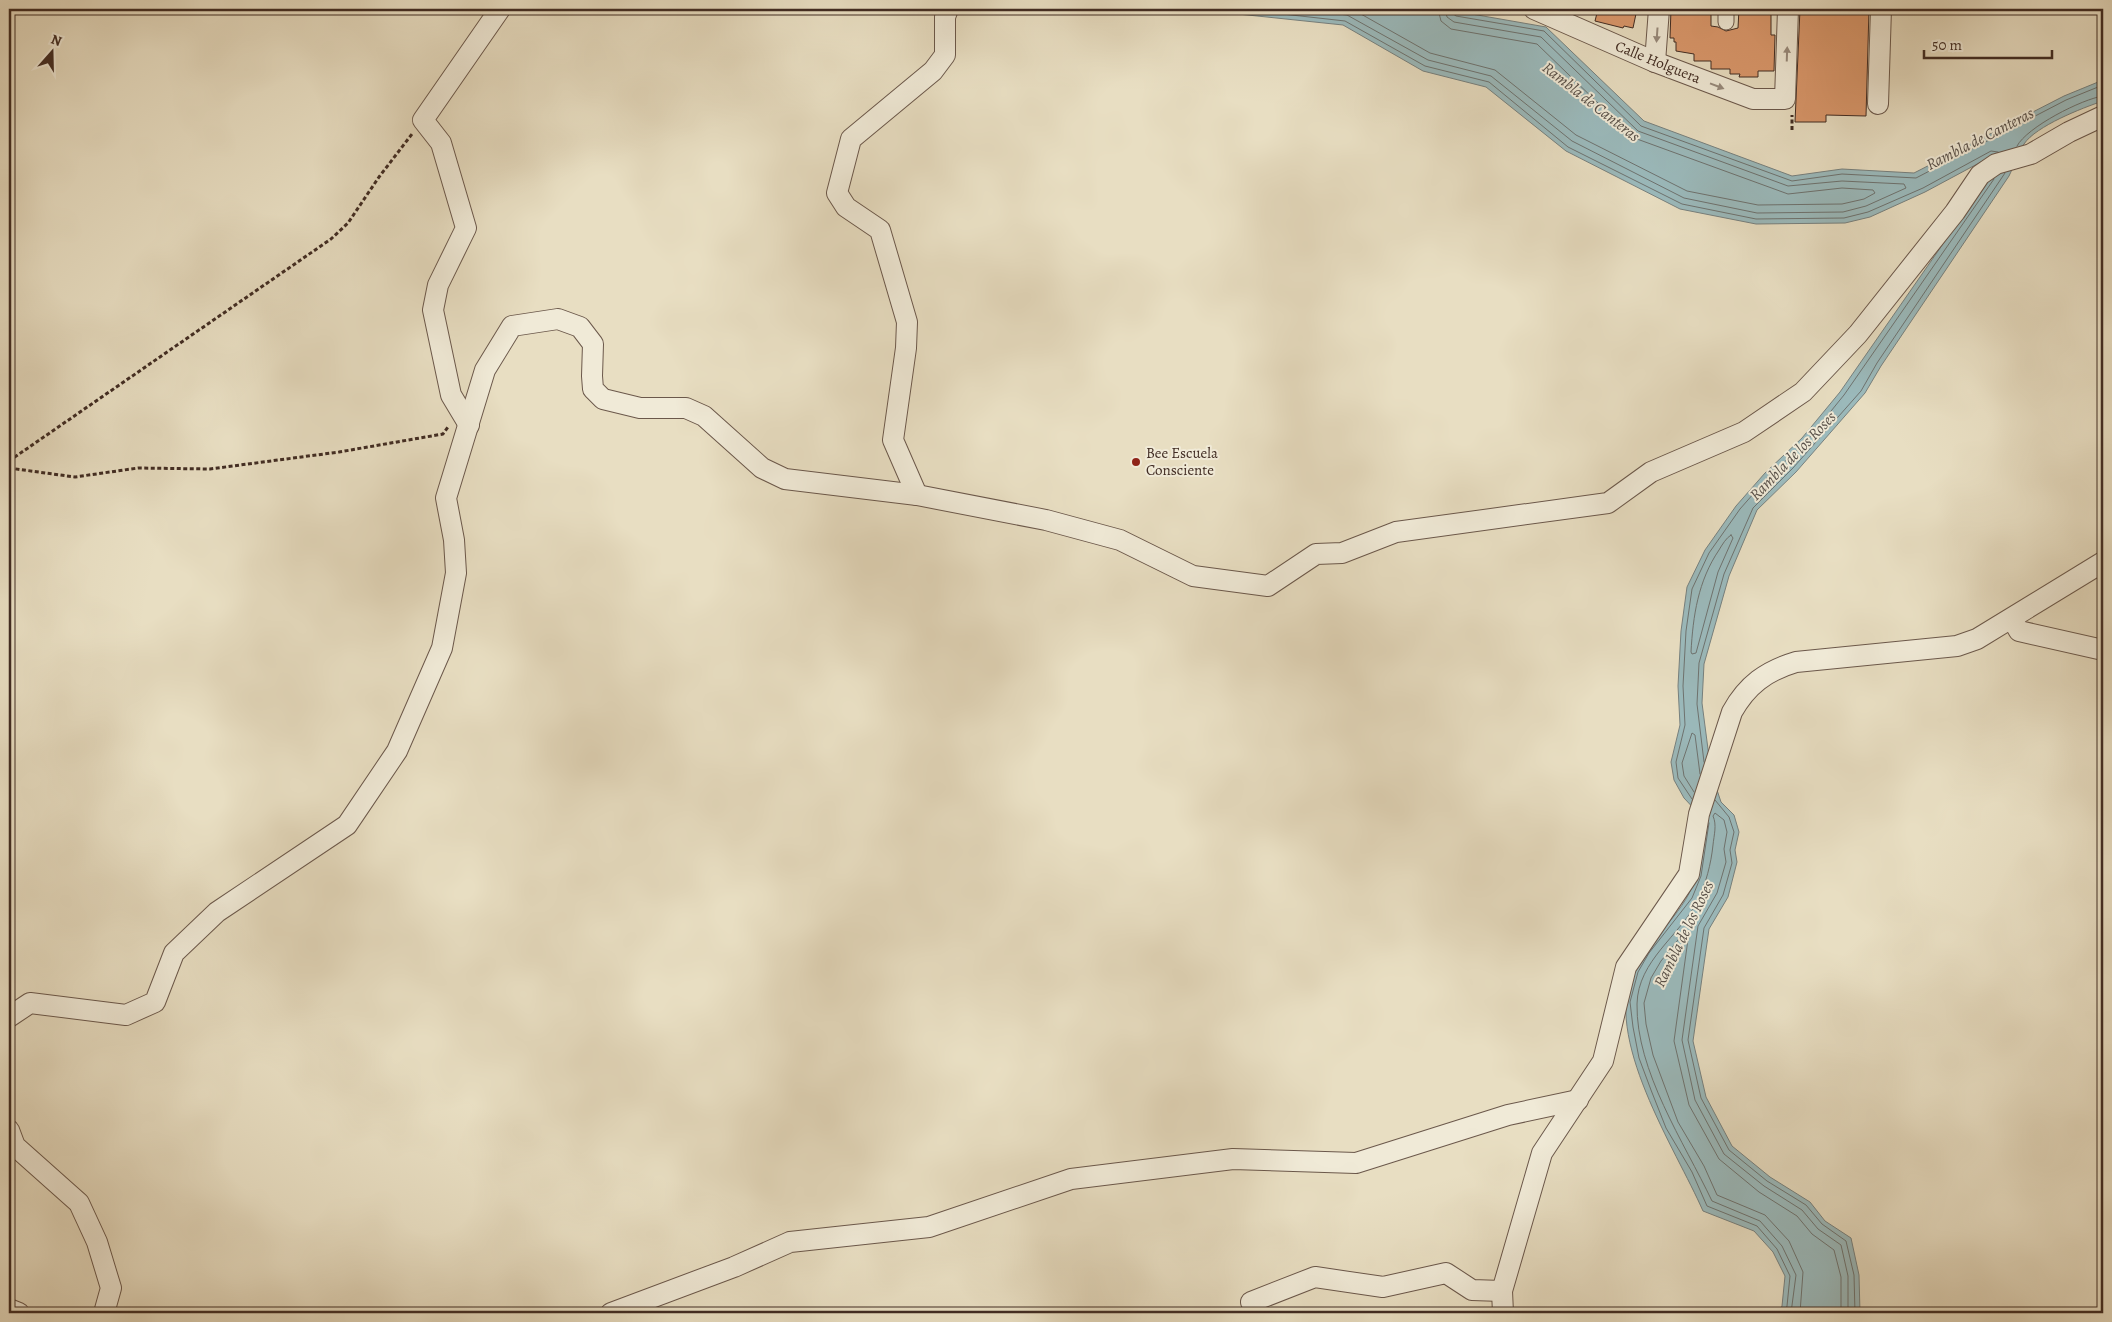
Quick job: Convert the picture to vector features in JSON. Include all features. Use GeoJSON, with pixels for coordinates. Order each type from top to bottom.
{"type":"FeatureCollection","features":[{"type":"Feature","properties":{"kind":"street"},"geometry":{"type":"LineString","coordinates":[[465,418],[451,394],[434,310],[438,285],[466,228],[441,142],[424,120],[500,9]]}},
{"type":"Feature","properties":{"kind":"street"},"geometry":{"type":"LineString","coordinates":[[917,495],[893,440],[906,348],[907,322],[880,230],[846,207],[837,193],[850,139],[933,71],[945,55],[945,17],[948,9]]}},
{"type":"Feature","properties":{"kind":"street","name":"Calle Holguera"},"geometry":{"type":"LineString","coordinates":[[1534,9],[1655,62],[1753,99],[1785,99],[1788,9]]}},
{"type":"Feature","properties":{"kind":"street"},"geometry":{"type":"LineString","coordinates":[[1655,62],[1659,9]]}},
{"type":"Feature","properties":{"kind":"street"},"geometry":{"type":"LineString","coordinates":[[1878,104],[1881,9]]}},
{"type":"Feature","properties":{"kind":"street"},"geometry":{"type":"LineString","coordinates":[[9,1017],[30,1003],[126,1015],[155,1002],[174,953],[217,912],[347,825],[397,751],[442,648],[456,573],[454,540],[446,498],[465,418],[485,370],[512,326],[558,319],[580,326],[593,344],[592,376],[594,389],[603,399],[640,408],[686,408],[704,416],[762,468],[785,479],[917,495],[1046,520],[1120,540],[1193,576],[1268,586],[1316,554],[1342,553],[1396,532],[1608,503],[1651,472],[1744,432],[1803,392],[1858,334],[1954,212],[1980,175],[1996,164],[2031,154],[2069,132],[2103,116]]}},
{"type":"Feature","properties":{"kind":"street"},"geometry":{"type":"LineString","coordinates":[[1503,1313],[1502,1291],[1542,1153],[1604,1061],[1626,967],[1689,874],[1699,814],[1711,772],[1732,712],[1740,697],[1764,674],[1778,667],[1796,662],[1957,646],[1977,639],[2103,562]]}},
{"type":"Feature","properties":{"kind":"street"},"geometry":{"type":"LineString","coordinates":[[2012,619],[2019,631],[2103,650]]}},
{"type":"Feature","properties":{"kind":"street"},"geometry":{"type":"LineString","coordinates":[[611,1313],[734,1267],[790,1242],[929,1227],[1071,1179],[1233,1159],[1356,1163],[1508,1114],[1578,1100]]}},
{"type":"Feature","properties":{"kind":"street"},"geometry":{"type":"LineString","coordinates":[[9,1130],[16,1146],[79,1203],[97,1242],[111,1288],[104,1313]]}},
{"type":"Feature","properties":{"kind":"street"},"geometry":{"type":"LineString","coordinates":[[1251,1302],[1315,1276],[1383,1287],[1446,1274],[1472,1290],[1502,1291]]}},
{"type":"Feature","properties":{"kind":"street"},"geometry":{"type":"LineString","coordinates":[[9,1309],[19,1313]]}},
{"type":"Feature","properties":{"kind":"path"},"geometry":{"type":"LineString","coordinates":[[9,461],[331,239],[348,223],[379,177],[424,120]]}},
{"type":"Feature","properties":{"kind":"path"},"geometry":{"type":"LineString","coordinates":[[9,468],[75,477],[138,468],[210,469],[338,452],[443,434],[465,418]]}},
{"type":"Feature","properties":{"kind":"water"},"geometry":{"type":"Polygon","coordinates":[[[1210,9],[1443,9],[1546,27],[1644,121],[1792,176],[1842,169],[1914,173],[2064,96],[2103,80],[2103,101],[2049,124],[2030,137],[2024,144],[2009,176],[1881,366],[1865,393],[1796,472],[1757,510],[1729,576],[1704,664],[1702,703],[1711,772],[1721,802],[1734,815],[1739,832],[1735,850],[1737,862],[1728,897],[1709,929],[1693,1041],[1706,1097],[1732,1146],[1770,1177],[1810,1202],[1825,1221],[1851,1238],[1859,1275],[1860,1313],[1779,1313],[1782,1306],[1785,1276],[1773,1252],[1754,1231],[1703,1211],[1646,1092],[1634,1059],[1627,1027],[1626,996],[1634,969],[1649,946],[1686,900],[1696,874],[1699,814],[1684,798],[1674,780],[1671,762],[1680,725],[1678,686],[1681,631],[1687,587],[1705,550],[1736,506],[1765,473],[1802,438],[1840,392],[1993,172],[1994,155],[1925,192],[1870,217],[1845,223],[1756,224],[1680,209],[1566,151],[1486,87],[1423,71],[1343,25],[1219,12],[1210,9]]]}},
{"type":"Feature","properties":{"kind":"building"},"geometry":{"type":"Polygon","coordinates":[[[1598,9],[1637,9],[1633,28],[1624,26],[1623,28],[1595,21],[1598,9]]]}},
{"type":"Feature","properties":{"kind":"building"},"geometry":{"type":"Polygon","coordinates":[[[1671,9],[1711,9],[1711,26],[1726,31],[1738,28],[1739,9],[1771,9],[1771,35],[1775,35],[1774,71],[1758,71],[1758,77],[1739,77],[1740,74],[1730,74],[1730,69],[1711,69],[1711,61],[1694,61],[1694,54],[1676,51],[1676,42],[1674,42],[1674,38],[1670,38],[1671,9]]]}},
{"type":"Feature","properties":{"kind":"building"},"geometry":{"type":"Polygon","coordinates":[[[1800,9],[1869,9],[1866,116],[1826,115],[1826,122],[1795,122],[1800,9]]]}},
{"type":"Feature","properties":{"kind":"place","name":"Bee Escuela Consciente"},"geometry":{"type":"Point","coordinates":[1136,462]}},
{"type":"Feature","properties":{"kind":"water label","name":"Rambla de Canteras"},"geometry":{"type":"Point","coordinates":[1591,102]}},
{"type":"Feature","properties":{"kind":"water label","name":"Rambla de Canteras"},"geometry":{"type":"Point","coordinates":[1980,139]}},
{"type":"Feature","properties":{"kind":"water label","name":"Rambla de los Roses"},"geometry":{"type":"Point","coordinates":[1793,456]}},
{"type":"Feature","properties":{"kind":"water label","name":"Rambla de los Roses"},"geometry":{"type":"Point","coordinates":[1684,934]}}]}
